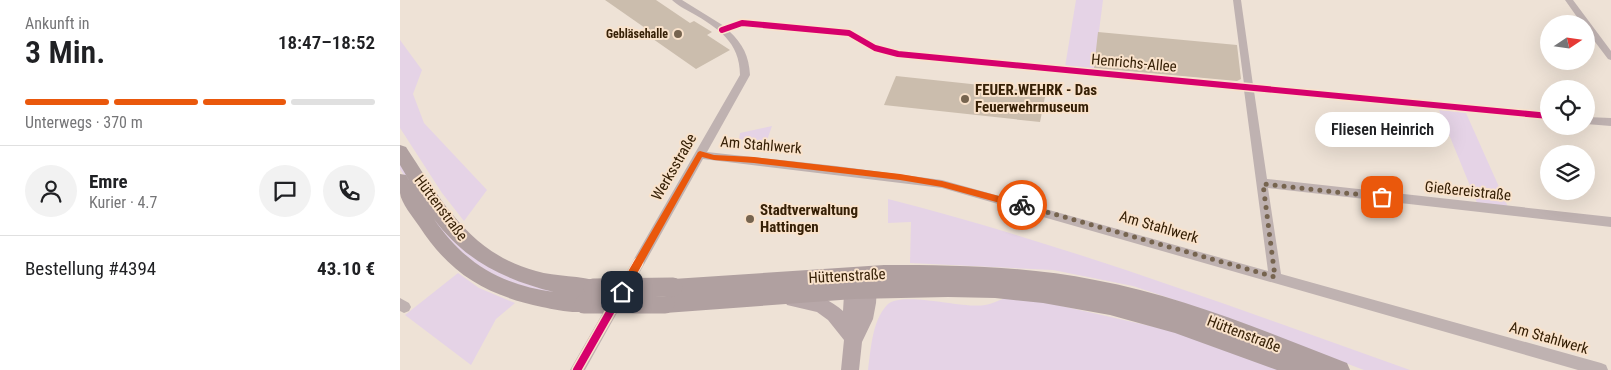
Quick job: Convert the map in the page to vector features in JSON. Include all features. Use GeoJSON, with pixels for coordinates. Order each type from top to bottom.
{"type":"FeatureCollection","features":[{"type":"Feature","properties":{"kind":"main road","name":"Hüttenstraße"},"geometry":{"type":"LineString","coordinates":[[400,151],[453,230],[482,256],[527,278],[572,286],[588,296],[613,305],[669,295],[961,274],[1053,281],[1138,298],[1184,312],[1338,370]]}},
{"type":"Feature","properties":{"kind":"main road","name":"Hüttenstraße"},"geometry":{"type":"LineString","coordinates":[[400,180],[434,233],[451,254],[472,271],[513,292],[560,302],[588,296]]}},
{"type":"Feature","properties":{"kind":"main road","name":"Hüttenstraße"},"geometry":{"type":"LineString","coordinates":[[669,295],[777,295],[860,282],[925,287],[982,288],[1044,294],[1080,300],[1181,325],[1304,370]]}},
{"type":"Feature","properties":{"kind":"street","name":"Werksstraße"},"geometry":{"type":"LineString","coordinates":[[577,370],[745,75],[745,57],[738,46],[722,30],[676,0]]}},
{"type":"Feature","properties":{"kind":"street"},"geometry":{"type":"LineString","coordinates":[[1237,0],[1275,277]]}},
{"type":"Feature","properties":{"kind":"street"},"geometry":{"type":"LineString","coordinates":[[1569,0],[1611,57]]}},
{"type":"Feature","properties":{"kind":"street","name":"Henrichs-Allee"},"geometry":{"type":"LineString","coordinates":[[722,30],[742,23],[849,33],[875,48],[898,54],[1540,115]]}},
{"type":"Feature","properties":{"kind":"street"},"geometry":{"type":"LineString","coordinates":[[1595,121],[1611,122]]}},
{"type":"Feature","properties":{"kind":"street","name":"Am Stahlwerk"},"geometry":{"type":"LineString","coordinates":[[700,154],[714,158],[835,169],[942,184],[1601,370]]}},
{"type":"Feature","properties":{"kind":"street","name":"Gießereistraße"},"geometry":{"type":"LineString","coordinates":[[1263,184],[1611,222]]}},
{"type":"Feature","properties":{"kind":"street"},"geometry":{"type":"LineString","coordinates":[[850,370],[853,340],[862,327],[860,282]]}},
{"type":"Feature","properties":{"kind":"street"},"geometry":{"type":"LineString","coordinates":[[777,295],[828,308],[841,320],[853,340]]}},
{"type":"Feature","properties":{"kind":"shaded area"},"geometry":{"type":"Polygon","coordinates":[[[1076,0],[1103,0],[1094,70],[1065,67],[1076,0]]]}},
{"type":"Feature","properties":{"kind":"shaded area"},"geometry":{"type":"Polygon","coordinates":[[[400,40],[422,70],[413,94],[424,123],[487,190],[464,221],[442,193],[400,128],[400,40]]]}},
{"type":"Feature","properties":{"kind":"shaded area"},"geometry":{"type":"Polygon","coordinates":[[[1439,110],[1466,113],[1508,207],[1477,203],[1439,110]]]}},
{"type":"Feature","properties":{"kind":"shaded area"},"geometry":{"type":"Polygon","coordinates":[[[772,126],[766,143],[739,139],[740,133],[772,126]]]}},
{"type":"Feature","properties":{"kind":"shaded area"},"geometry":{"type":"Polygon","coordinates":[[[400,162],[450,236],[559,290],[555,296],[507,281],[483,270],[468,259],[442,232],[420,201],[400,169],[400,162]]]}},
{"type":"Feature","properties":{"kind":"shaded area"},"geometry":{"type":"Polygon","coordinates":[[[888,199],[1020,236],[1151,278],[1410,370],[1364,370],[1199,308],[1133,286],[1053,270],[910,263],[911,222],[888,223],[888,199]]]}},
{"type":"Feature","properties":{"kind":"shaded area"},"geometry":{"type":"Polygon","coordinates":[[[458,273],[479,288],[515,303],[496,319],[471,365],[405,315],[458,273]]]}},
{"type":"Feature","properties":{"kind":"shaded area"},"geometry":{"type":"Polygon","coordinates":[[[1007,297],[1044,302],[1199,337],[1281,370],[868,370],[873,336],[878,319],[887,305],[894,301],[918,299],[975,306],[996,302],[1007,297]]]}},
{"type":"Feature","properties":{"kind":"building","name":"Gebläsehalle"},"geometry":{"type":"Polygon","coordinates":[[[605,0],[656,0],[690,23],[694,21],[712,32],[707,35],[730,50],[696,69],[643,32],[648,30],[605,0]]]}},
{"type":"Feature","properties":{"kind":"building"},"geometry":{"type":"Polygon","coordinates":[[[1098,32],[1237,45],[1241,79],[1237,81],[1094,68],[1098,32]]]}},
{"type":"Feature","properties":{"kind":"building","name":"FEUER.WEHRK - Das Feuerwehrmuseum"},"geometry":{"type":"Polygon","coordinates":[[[896,76],[1046,92],[1040,122],[884,105],[896,76]]]}},
{"type":"Feature","properties":{"kind":"building"},"geometry":{"type":"Polygon","coordinates":[[[1393,116],[1426,119],[1435,141],[1401,137],[1393,116]]]}},
{"type":"Feature","properties":{"kind":"cycle path"},"geometry":{"type":"LineString","coordinates":[[722,30],[742,23],[849,33],[875,48],[898,54],[1540,115]]}},
{"type":"Feature","properties":{"kind":"cycle path"},"geometry":{"type":"LineString","coordinates":[[577,370],[638,263]]}},
{"type":"Feature","properties":{"kind":"way so far"},"geometry":{"type":"LineString","coordinates":[[1022,205],[1275,277],[1263,184],[1382,197]]}},
{"type":"Feature","properties":{"kind":"place","name":"Gebläsehalle"},"geometry":{"type":"Point","coordinates":[678,34]}},
{"type":"Feature","properties":{"kind":"place","name":"FEUER.WEHRK - Das Feuerwehrmuseum"},"geometry":{"type":"Point","coordinates":[965,99]}},
{"type":"Feature","properties":{"kind":"place","name":"Fliesen Heinrich"},"geometry":{"type":"Point","coordinates":[1382,197]}},
{"type":"Feature","properties":{"kind":"place","name":"Stadtverwaltung Hattingen"},"geometry":{"type":"Point","coordinates":[750,219]}},
{"type":"Feature","properties":{"kind":"route"},"geometry":{"type":"LineString","coordinates":[[622,292],[700,154],[714,158],[754,160],[900,177],[942,184],[1022,205]]}}]}
